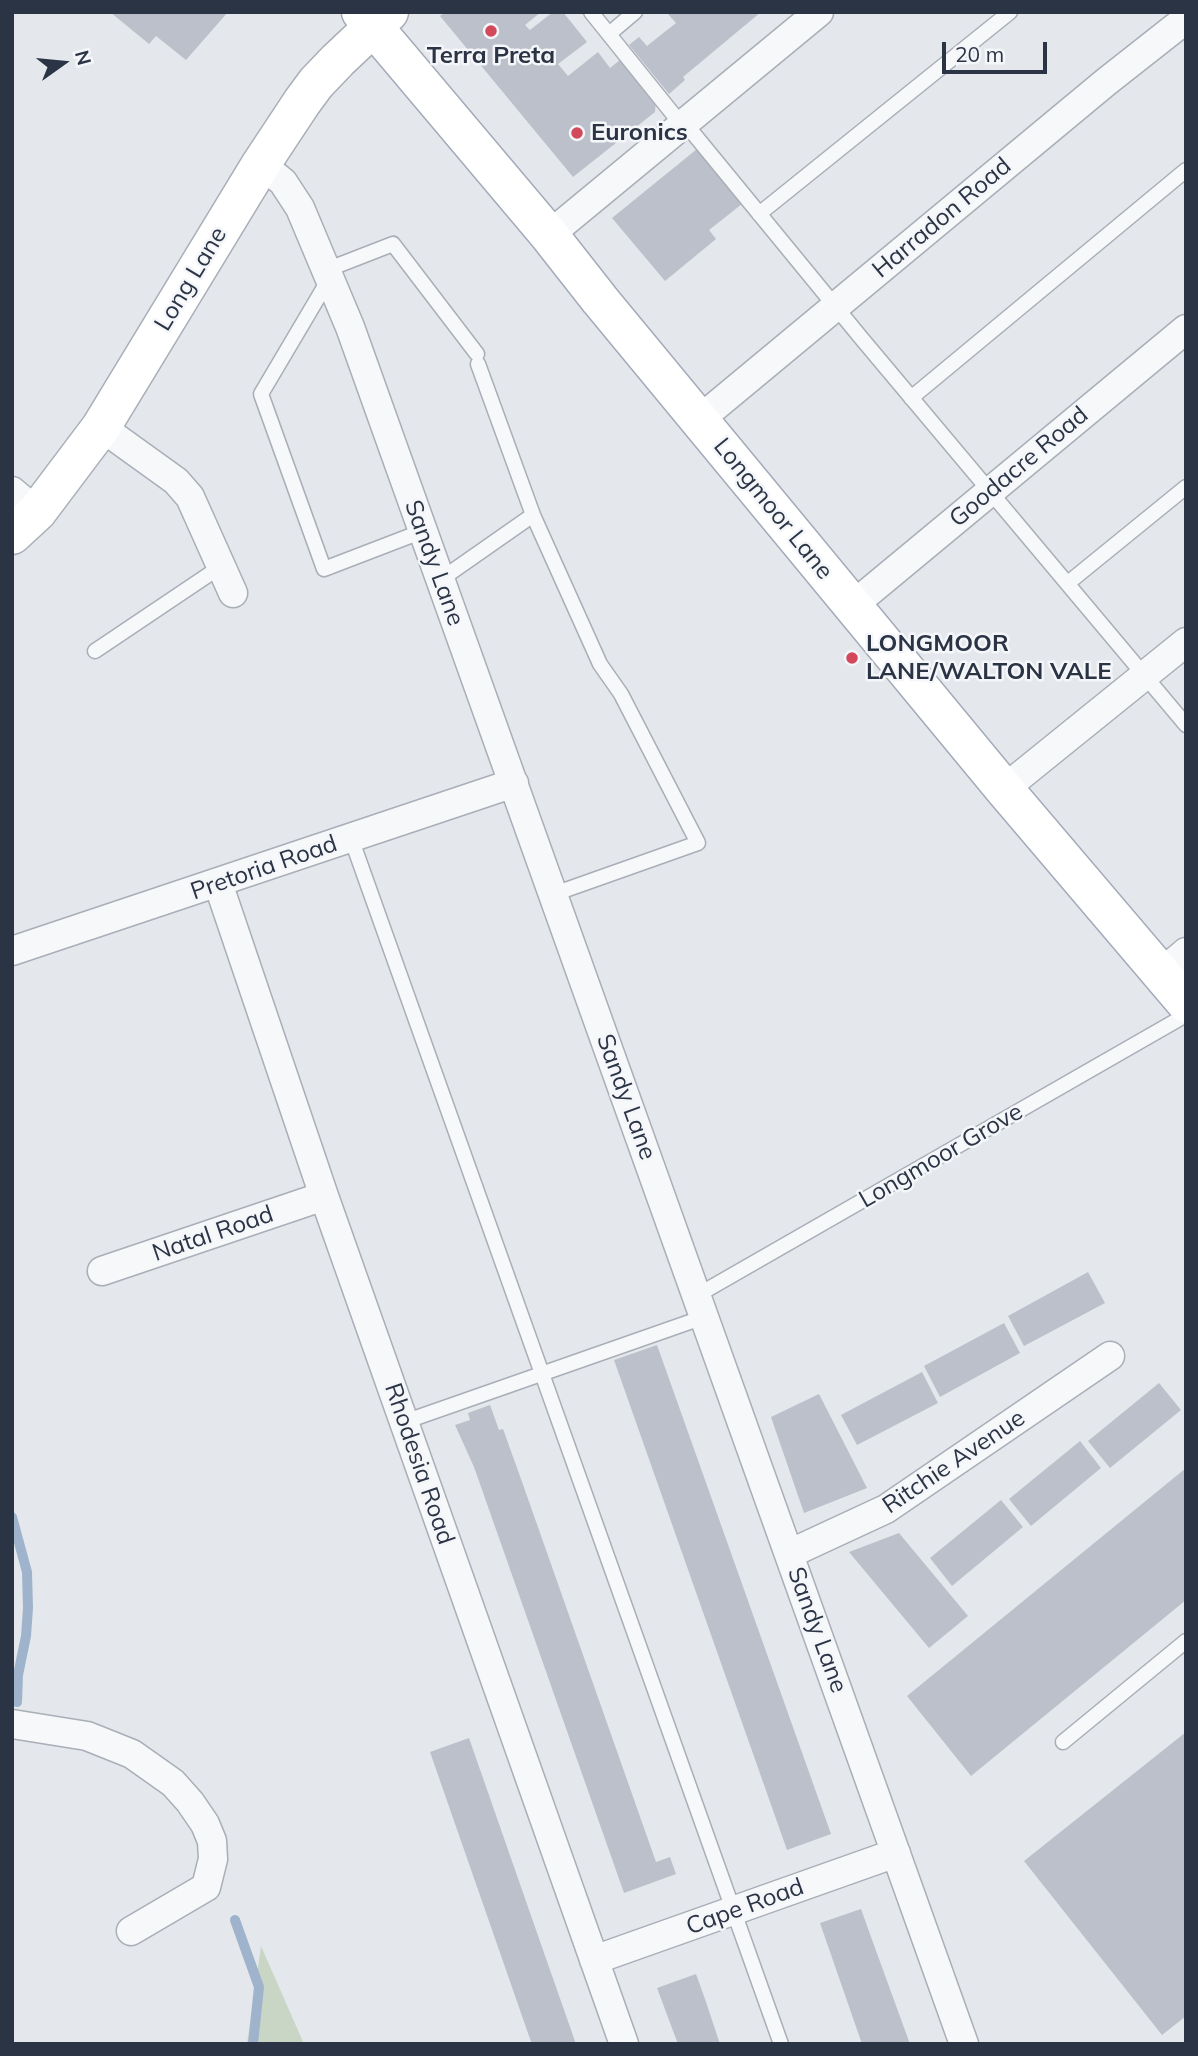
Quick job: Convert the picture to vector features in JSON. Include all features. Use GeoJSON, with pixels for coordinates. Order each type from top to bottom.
{"type":"FeatureCollection","features":[{"type":"Feature","properties":{"kind":"main road","name":"Long Lane"},"geometry":{"type":"LineString","coordinates":[[20,512],[101,427],[261,164],[316,83],[375,17]]}},
{"type":"Feature","properties":{"kind":"main road","name":"Longmoor Lane"},"geometry":{"type":"LineString","coordinates":[[375,17],[600,300],[1004,789],[1173,963],[1186,1003]]}},
{"type":"Feature","properties":{"kind":"street"},"geometry":{"type":"LineString","coordinates":[[549,235],[819,12]]}},
{"type":"Feature","properties":{"kind":"street","name":"Harradon Road"},"geometry":{"type":"LineString","coordinates":[[700,419],[1106,82],[1186,19]]}},
{"type":"Feature","properties":{"kind":"street","name":"Sandy Lane"},"geometry":{"type":"LineString","coordinates":[[261,164],[283,183],[300,208],[350,327],[964,2044]]}},
{"type":"Feature","properties":{"kind":"street","name":"Goodacre Road"},"geometry":{"type":"LineString","coordinates":[[852,606],[1186,329]]}},
{"type":"Feature","properties":{"kind":"street"},"geometry":{"type":"LineString","coordinates":[[101,427],[176,481],[190,496],[223,565],[233,593]]}},
{"type":"Feature","properties":{"kind":"street"},"geometry":{"type":"LineString","coordinates":[[1004,789],[1186,642]]}},
{"type":"Feature","properties":{"kind":"street","name":"Pretoria Road"},"geometry":{"type":"LineString","coordinates":[[12,951],[514,783]]}},
{"type":"Feature","properties":{"kind":"street","name":"Rhodesia Road"},"geometry":{"type":"LineString","coordinates":[[218,883],[324,1196],[624,2044]]}},
{"type":"Feature","properties":{"kind":"street","name":"Natal Road"},"geometry":{"type":"LineString","coordinates":[[102,1271],[324,1196]]}},
{"type":"Feature","properties":{"kind":"street","name":"Ritchie Avenue"},"geometry":{"type":"LineString","coordinates":[[789,1554],[886,1509],[1110,1356]]}},
{"type":"Feature","properties":{"kind":"street"},"geometry":{"type":"LineString","coordinates":[[12,1724],[87,1736],[132,1754],[173,1783],[205,1824],[212,1841],[214,1859],[206,1887],[131,1931]]}},
{"type":"Feature","properties":{"kind":"street","name":"Cape Road"},"geometry":{"type":"LineString","coordinates":[[594,1960],[896,1853]]}},
{"type":"Feature","properties":{"kind":"lane"},"geometry":{"type":"LineString","coordinates":[[591,12],[1186,725]]}},
{"type":"Feature","properties":{"kind":"lane"},"geometry":{"type":"LineString","coordinates":[[609,34],[635,12]]}},
{"type":"Feature","properties":{"kind":"lane"},"geometry":{"type":"LineString","coordinates":[[759,214],[1010,12]]}},
{"type":"Feature","properties":{"kind":"lane"},"geometry":{"type":"LineString","coordinates":[[911,398],[1186,170]]}},
{"type":"Feature","properties":{"kind":"lane"},"geometry":{"type":"LineString","coordinates":[[423,531],[324,569],[261,394],[328,274],[393,244],[478,359],[533,515],[600,664],[621,694],[698,843],[554,894]]}},
{"type":"Feature","properties":{"kind":"lane"},"geometry":{"type":"LineString","coordinates":[[1068,583],[1186,486]]}},
{"type":"Feature","properties":{"kind":"lane"},"geometry":{"type":"LineString","coordinates":[[440,580],[533,515]]}},
{"type":"Feature","properties":{"kind":"lane"},"geometry":{"type":"LineString","coordinates":[[95,651],[223,565]]}},
{"type":"Feature","properties":{"kind":"lane"},"geometry":{"type":"LineString","coordinates":[[351,838],[781,2044]]}},
{"type":"Feature","properties":{"kind":"lane","name":"Longmoor Grove"},"geometry":{"type":"LineString","coordinates":[[404,1422],[542,1373],[700,1306],[1186,1015]]}},
{"type":"Feature","properties":{"kind":"lane"},"geometry":{"type":"LineString","coordinates":[[1063,1742],[1186,1641]]}},
{"type":"Feature","properties":{"kind":"green space"},"geometry":{"type":"Polygon","coordinates":[[[261,1946],[304,2044],[247,2044],[261,1946]]]}},
{"type":"Feature","properties":{"kind":"building"},"geometry":{"type":"Polygon","coordinates":[[[110,12],[228,12],[186,60],[156,36],[149,44],[110,12]]]}},
{"type":"Feature","properties":{"kind":"building"},"geometry":{"type":"Polygon","coordinates":[[[445,12],[541,12],[525,25],[530,30],[553,12],[563,12],[587,42],[558,64],[568,76],[598,52],[610,68],[621,59],[656,100],[655,112],[573,177],[440,16],[445,12]]]}},
{"type":"Feature","properties":{"kind":"building"},"geometry":{"type":"Polygon","coordinates":[[[761,12],[683,77],[685,80],[669,94],[629,45],[639,37],[647,46],[676,23],[668,14],[761,12]]]}},
{"type":"Feature","properties":{"kind":"building"},"geometry":{"type":"Polygon","coordinates":[[[697,149],[742,204],[709,230],[716,239],[665,281],[612,218],[697,149]]]}},
{"type":"Feature","properties":{"kind":"building"},"geometry":{"type":"Polygon","coordinates":[[[1088,1272],[1105,1303],[1024,1346],[1008,1316],[1088,1272]]]}},
{"type":"Feature","properties":{"kind":"building"},"geometry":{"type":"Polygon","coordinates":[[[1004,1323],[1020,1353],[940,1397],[924,1366],[1004,1323]]]}},
{"type":"Feature","properties":{"kind":"building"},"geometry":{"type":"Polygon","coordinates":[[[657,1345],[831,1834],[787,1850],[614,1360],[657,1345]]]}},
{"type":"Feature","properties":{"kind":"building"},"geometry":{"type":"Polygon","coordinates":[[[922,1372],[938,1403],[857,1445],[841,1415],[922,1372]]]}},
{"type":"Feature","properties":{"kind":"building"},"geometry":{"type":"Polygon","coordinates":[[[1159,1383],[1181,1410],[1110,1468],[1088,1441],[1159,1383]]]}},
{"type":"Feature","properties":{"kind":"building"},"geometry":{"type":"Polygon","coordinates":[[[819,1394],[867,1488],[804,1513],[771,1417],[819,1394]]]}},
{"type":"Feature","properties":{"kind":"building"},"geometry":{"type":"Polygon","coordinates":[[[490,1405],[499,1430],[503,1429],[656,1862],[670,1857],[676,1874],[624,1893],[474,1467],[455,1425],[470,1420],[468,1413],[490,1405]]]}},
{"type":"Feature","properties":{"kind":"building"},"geometry":{"type":"Polygon","coordinates":[[[1080,1441],[1101,1468],[1031,1526],[1009,1499],[1080,1441]]]}},
{"type":"Feature","properties":{"kind":"building"},"geometry":{"type":"Polygon","coordinates":[[[1186,1468],[1186,1600],[971,1776],[907,1696],[1186,1468]]]}},
{"type":"Feature","properties":{"kind":"building"},"geometry":{"type":"Polygon","coordinates":[[[1001,1500],[1023,1527],[952,1586],[930,1558],[1001,1500]]]}},
{"type":"Feature","properties":{"kind":"building"},"geometry":{"type":"Polygon","coordinates":[[[899,1533],[968,1616],[929,1648],[849,1552],[899,1533]]]}},
{"type":"Feature","properties":{"kind":"building"},"geometry":{"type":"Polygon","coordinates":[[[1186,1732],[1186,2016],[1162,2035],[1024,1861],[1186,1732]]]}},
{"type":"Feature","properties":{"kind":"building"},"geometry":{"type":"Polygon","coordinates":[[[469,1738],[576,2044],[532,2044],[529,2036],[430,1752],[469,1738]]]}},
{"type":"Feature","properties":{"kind":"building"},"geometry":{"type":"Polygon","coordinates":[[[861,1909],[910,2044],[862,2044],[820,1923],[861,1909]]]}},
{"type":"Feature","properties":{"kind":"building"},"geometry":{"type":"Polygon","coordinates":[[[696,1974],[720,2044],[678,2044],[657,1988],[696,1974]]]}},
{"type":"Feature","properties":{"kind":"waterway"},"geometry":{"type":"LineString","coordinates":[[12,1517],[27,1572],[28,1608],[26,1636],[18,1675],[17,1702]]}},
{"type":"Feature","properties":{"kind":"waterway"},"geometry":{"type":"LineString","coordinates":[[235,1920],[259,1987],[253,2044]]}},
{"type":"Feature","properties":{"kind":"place","name":"Terra Preta"},"geometry":{"type":"Point","coordinates":[491,31]}},
{"type":"Feature","properties":{"kind":"place","name":"Euronics"},"geometry":{"type":"Point","coordinates":[577,133]}},
{"type":"Feature","properties":{"kind":"place","name":"LONGMOOR LANE/WALTON VALE"},"geometry":{"type":"Point","coordinates":[852,658]}}]}
